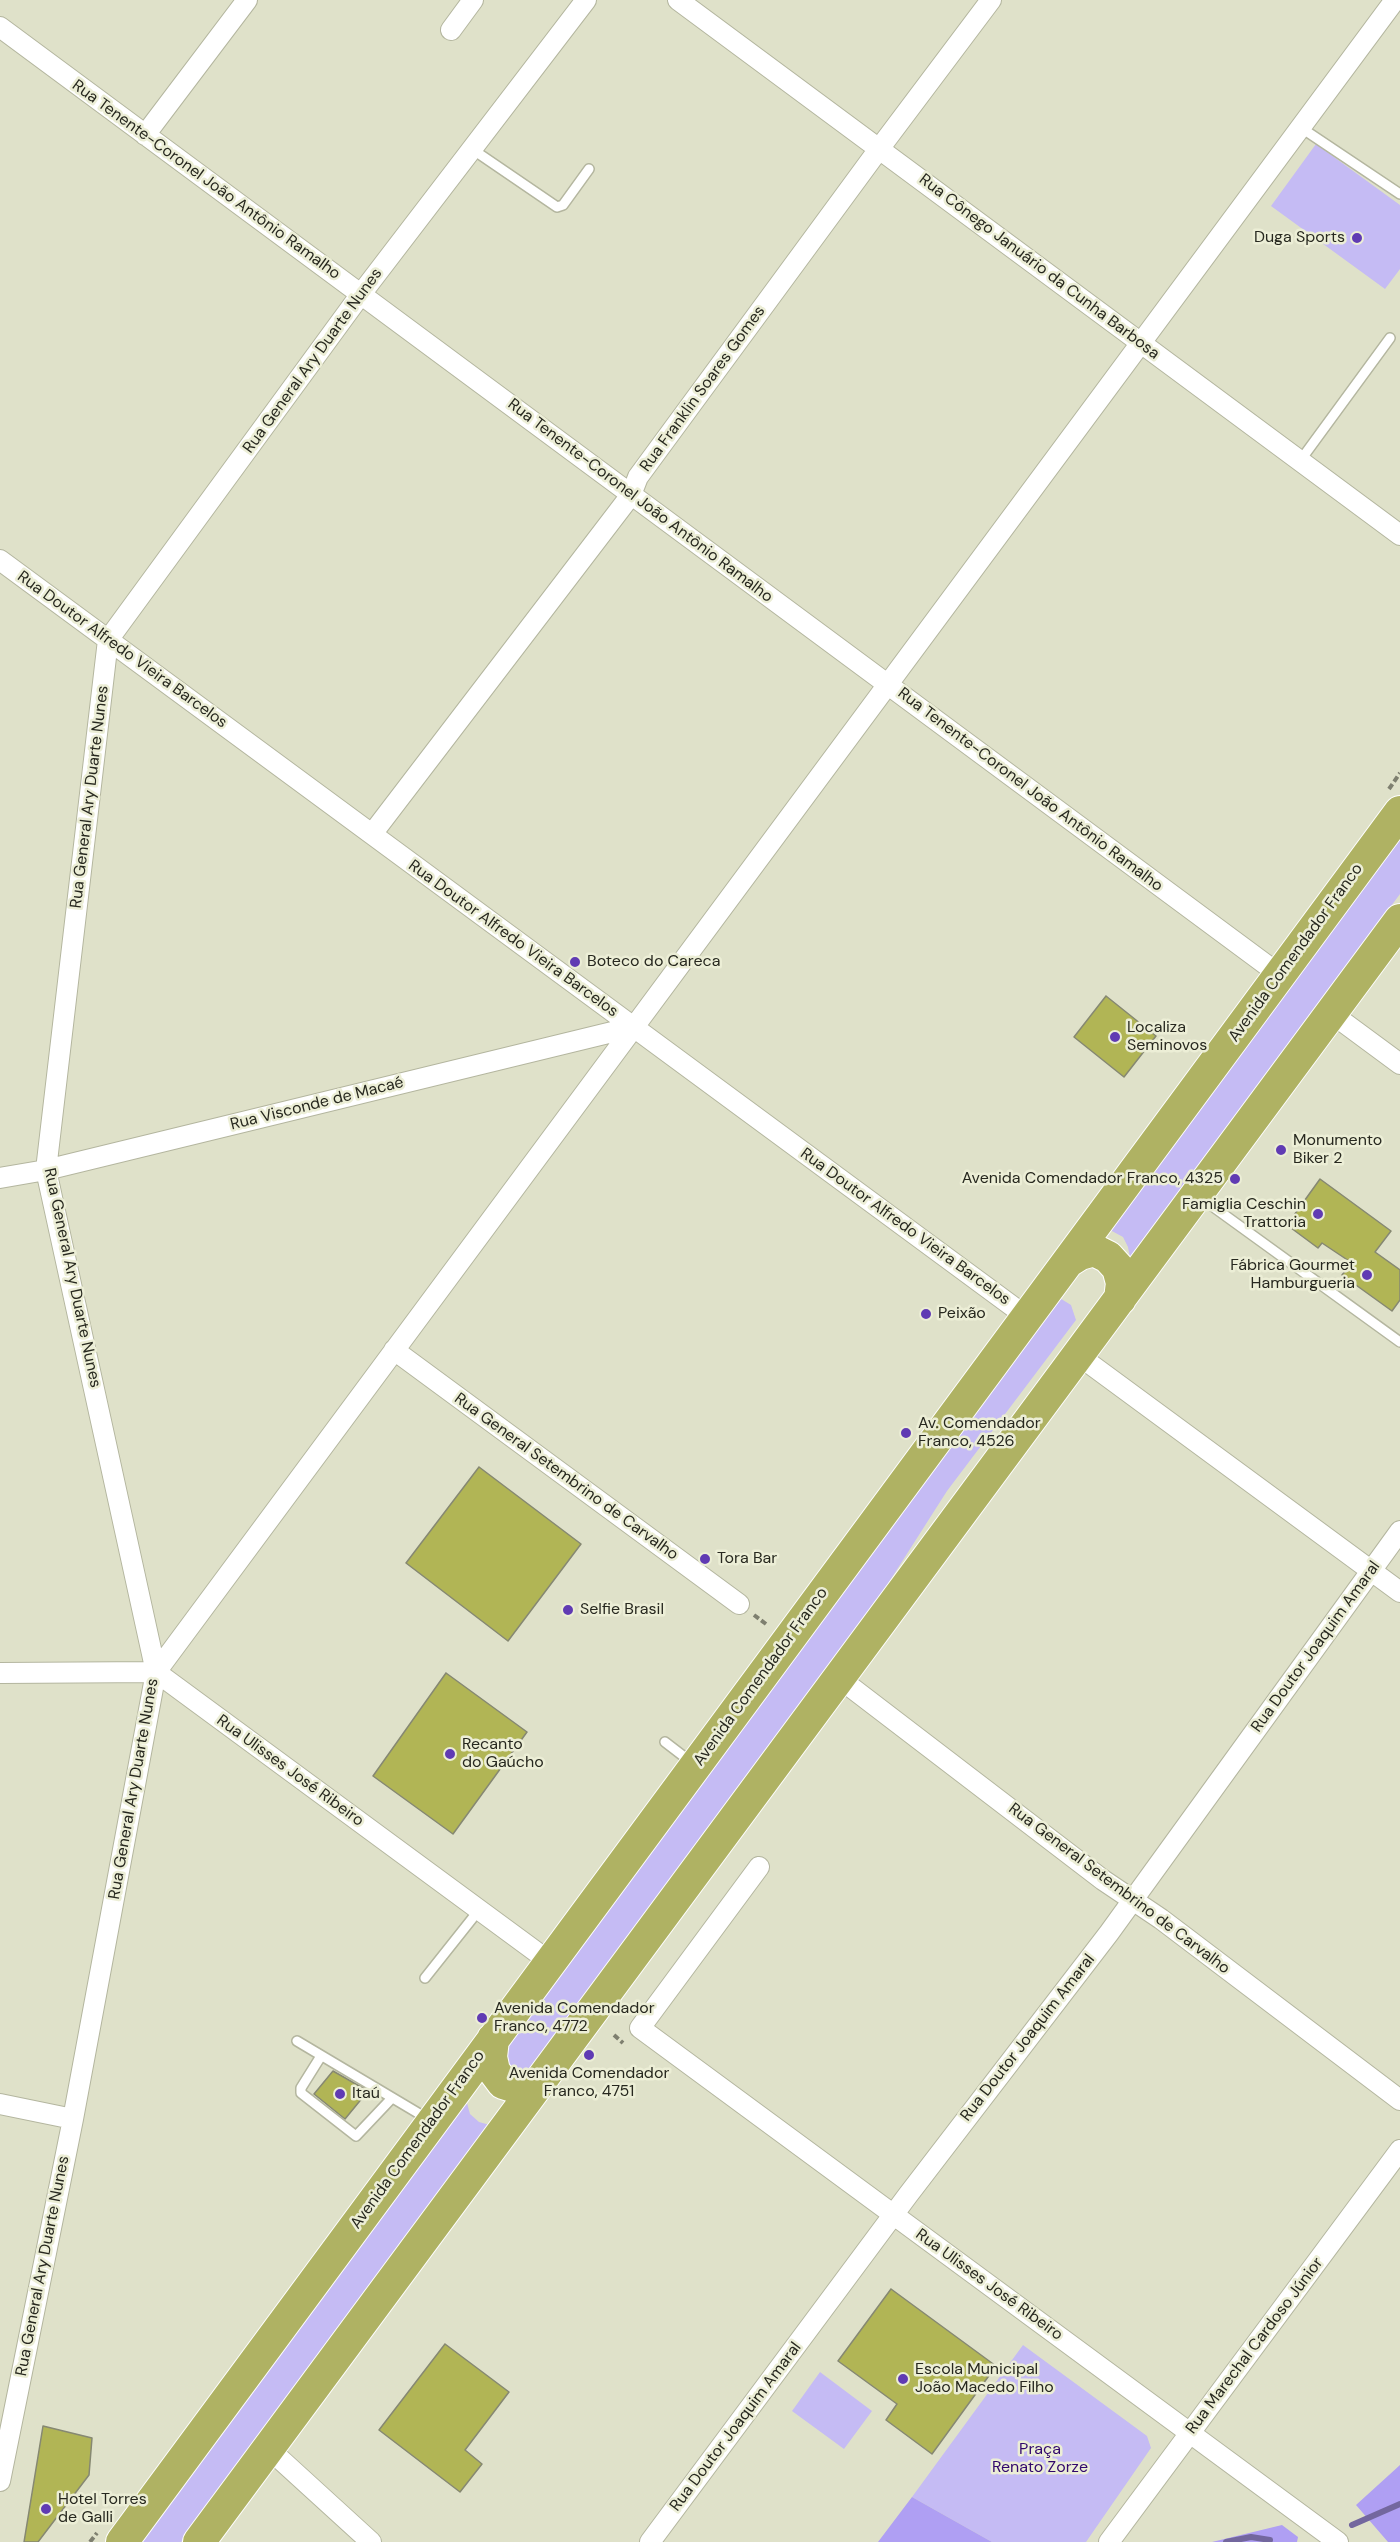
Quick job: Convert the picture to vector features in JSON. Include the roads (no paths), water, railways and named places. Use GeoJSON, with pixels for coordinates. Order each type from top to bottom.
{"type":"FeatureCollection","features":[{"type":"Feature","properties":{"kind":"highway","name":"Avenida Comendador Franco"},"geometry":{"type":"LineString","coordinates":[[122,2542],[1400,812]]}},
{"type":"Feature","properties":{"kind":"highway"},"geometry":{"type":"LineString","coordinates":[[199,2542],[1400,920]]}},
{"type":"Feature","properties":{"kind":"highway"},"geometry":{"type":"LineString","coordinates":[[1069,1261],[1080,1254],[1094,1250],[1108,1257],[1118,1268],[1122,1283],[1120,1299]]}},
{"type":"Feature","properties":{"kind":"highway"},"geometry":{"type":"LineString","coordinates":[[493,2039],[491,2057],[494,2071],[503,2083],[532,2092]]}},
{"type":"Feature","properties":{"kind":"street"},"geometry":{"type":"LineString","coordinates":[[145,135],[247,0]]}},
{"type":"Feature","properties":{"kind":"street"},"geometry":{"type":"LineString","coordinates":[[451,30],[473,0]]}},
{"type":"Feature","properties":{"kind":"street","name":"Rua General Ary Duarte Nunes"},"geometry":{"type":"LineString","coordinates":[[0,2481],[73,2119],[156,1672],[46,1170],[108,640],[361,294],[586,0]]}},
{"type":"Feature","properties":{"kind":"street","name":"Rua Cônego Januário da Cunha Barbosa"},"geometry":{"type":"LineString","coordinates":[[678,0],[1400,535]]}},
{"type":"Feature","properties":{"kind":"street","name":"Rua Franklin Soares Gomes"},"geometry":{"type":"LineString","coordinates":[[372,834],[632,495],[639,477],[991,0]]}},
{"type":"Feature","properties":{"kind":"street"},"geometry":{"type":"LineString","coordinates":[[0,1673],[156,1672],[1395,0]]}},
{"type":"Feature","properties":{"kind":"street","name":"Rua Tenente-Coronel João Antônio Ramalho"},"geometry":{"type":"LineString","coordinates":[[0,27],[1280,975]]}},
{"type":"Feature","properties":{"kind":"street","name":"Rua Doutor Alfredo Vieira Barcelos"},"geometry":{"type":"LineString","coordinates":[[0,560],[1027,1317]]}},
{"type":"Feature","properties":{"kind":"street"},"geometry":{"type":"LineString","coordinates":[[1331,1013],[1400,1064]]}},
{"type":"Feature","properties":{"kind":"street","name":"Rua Visconde de Macaé"},"geometry":{"type":"LineString","coordinates":[[0,1178],[46,1170],[633,1027]]}},
{"type":"Feature","properties":{"kind":"street","name":"Rua General Setembrino de Carvalho"},"geometry":{"type":"LineString","coordinates":[[394,1350],[739,1604]]}},
{"type":"Feature","properties":{"kind":"street"},"geometry":{"type":"LineString","coordinates":[[1078,1355],[1400,1592]]}},
{"type":"Feature","properties":{"kind":"street","name":"Rua Doutor Joaquim Amaral"},"geometry":{"type":"LineString","coordinates":[[650,2542],[893,2214],[1133,1900],[1400,1531]]}},
{"type":"Feature","properties":{"kind":"street","name":"Rua Ulisses José Ribeiro"},"geometry":{"type":"LineString","coordinates":[[156,1672],[550,1962]]}},
{"type":"Feature","properties":{"kind":"street","name":"Rua General Setembrino de Carvalho"},"geometry":{"type":"LineString","coordinates":[[839,1678],[1400,2100]]}},
{"type":"Feature","properties":{"kind":"street","name":"Rua Ulisses José Ribeiro"},"geometry":{"type":"LineString","coordinates":[[759,1867],[640,2028],[1338,2542]]}},
{"type":"Feature","properties":{"kind":"street"},"geometry":{"type":"LineString","coordinates":[[0,2103],[73,2119]]}},
{"type":"Feature","properties":{"kind":"street","name":"Rua Marechal Cardoso Júnior"},"geometry":{"type":"LineString","coordinates":[[1109,2542],[1400,2150]]}},
{"type":"Feature","properties":{"kind":"street"},"geometry":{"type":"LineString","coordinates":[[268,2448],[371,2542]]}},
{"type":"Feature","properties":{"kind":"lane"},"geometry":{"type":"LineString","coordinates":[[1300,127],[1400,194]]}},
{"type":"Feature","properties":{"kind":"lane"},"geometry":{"type":"LineString","coordinates":[[472,149],[557,207],[563,205],[589,170]]}},
{"type":"Feature","properties":{"kind":"lane"},"geometry":{"type":"LineString","coordinates":[[1300,461],[1390,338]]}},
{"type":"Feature","properties":{"kind":"lane"},"geometry":{"type":"LineString","coordinates":[[1196,1195],[1400,1342]]}},
{"type":"Feature","properties":{"kind":"lane"},"geometry":{"type":"LineString","coordinates":[[666,1742],[695,1765]]}},
{"type":"Feature","properties":{"kind":"lane"},"geometry":{"type":"LineString","coordinates":[[425,1978],[479,1910]]}},
{"type":"Feature","properties":{"kind":"lane"},"geometry":{"type":"LineString","coordinates":[[297,2041],[432,2121]]}},
{"type":"Feature","properties":{"kind":"lane"},"geometry":{"type":"LineString","coordinates":[[321,2056],[301,2088],[301,2093],[356,2136],[392,2098]]}},
{"type":"Feature","properties":{"kind":"waterway"},"geometry":{"type":"LineString","coordinates":[[1352,2525],[1400,2504]]}},
{"type":"Feature","properties":{"kind":"waterway"},"geometry":{"type":"LineString","coordinates":[[1226,2542],[1251,2537],[1270,2540]]}},
{"type":"Feature","properties":{"kind":"place","name":"Duga Sports"},"geometry":{"type":"Point","coordinates":[1357,238]}},
{"type":"Feature","properties":{"kind":"place","name":"Boteco do Careca"},"geometry":{"type":"Point","coordinates":[575,962]}},
{"type":"Feature","properties":{"kind":"place","name":"Localiza Seminovos"},"geometry":{"type":"Point","coordinates":[1115,1037]}},
{"type":"Feature","properties":{"kind":"place","name":"Monumento Biker 2"},"geometry":{"type":"Point","coordinates":[1281,1150]}},
{"type":"Feature","properties":{"kind":"place","name":"Avenida Comendador Franco, 4325"},"geometry":{"type":"Point","coordinates":[1235,1179]}},
{"type":"Feature","properties":{"kind":"place","name":"Famiglia Ceschin Trattoria"},"geometry":{"type":"Point","coordinates":[1318,1214]}},
{"type":"Feature","properties":{"kind":"place","name":"Fábrica Gourmet Hamburgueria"},"geometry":{"type":"Point","coordinates":[1367,1275]}},
{"type":"Feature","properties":{"kind":"place","name":"Peixão"},"geometry":{"type":"Point","coordinates":[926,1314]}},
{"type":"Feature","properties":{"kind":"place","name":"Av. Comendador Franco, 4526"},"geometry":{"type":"Point","coordinates":[906,1433]}},
{"type":"Feature","properties":{"kind":"place","name":"Tora Bar"},"geometry":{"type":"Point","coordinates":[705,1559]}},
{"type":"Feature","properties":{"kind":"place","name":"Selfie Brasil"},"geometry":{"type":"Point","coordinates":[568,1610]}},
{"type":"Feature","properties":{"kind":"place","name":"Recanto do Gaúcho"},"geometry":{"type":"Point","coordinates":[450,1754]}},
{"type":"Feature","properties":{"kind":"place","name":"Avenida Comendador Franco, 4772"},"geometry":{"type":"Point","coordinates":[482,2018]}},
{"type":"Feature","properties":{"kind":"place","name":"Avenida Comendador Franco, 4751"},"geometry":{"type":"Point","coordinates":[589,2055]}},
{"type":"Feature","properties":{"kind":"place","name":"Itaú"},"geometry":{"type":"Point","coordinates":[340,2094]}},
{"type":"Feature","properties":{"kind":"place","name":"Escola Municipal João Macedo Filho"},"geometry":{"type":"Point","coordinates":[903,2379]}},
{"type":"Feature","properties":{"kind":"place","name":"Hotel Torres de Galli"},"geometry":{"type":"Point","coordinates":[46,2509]}},
{"type":"Feature","properties":{"kind":"park label","name":"Praça Renato Zorze"},"geometry":{"type":"Point","coordinates":[1040,2459]}}]}
